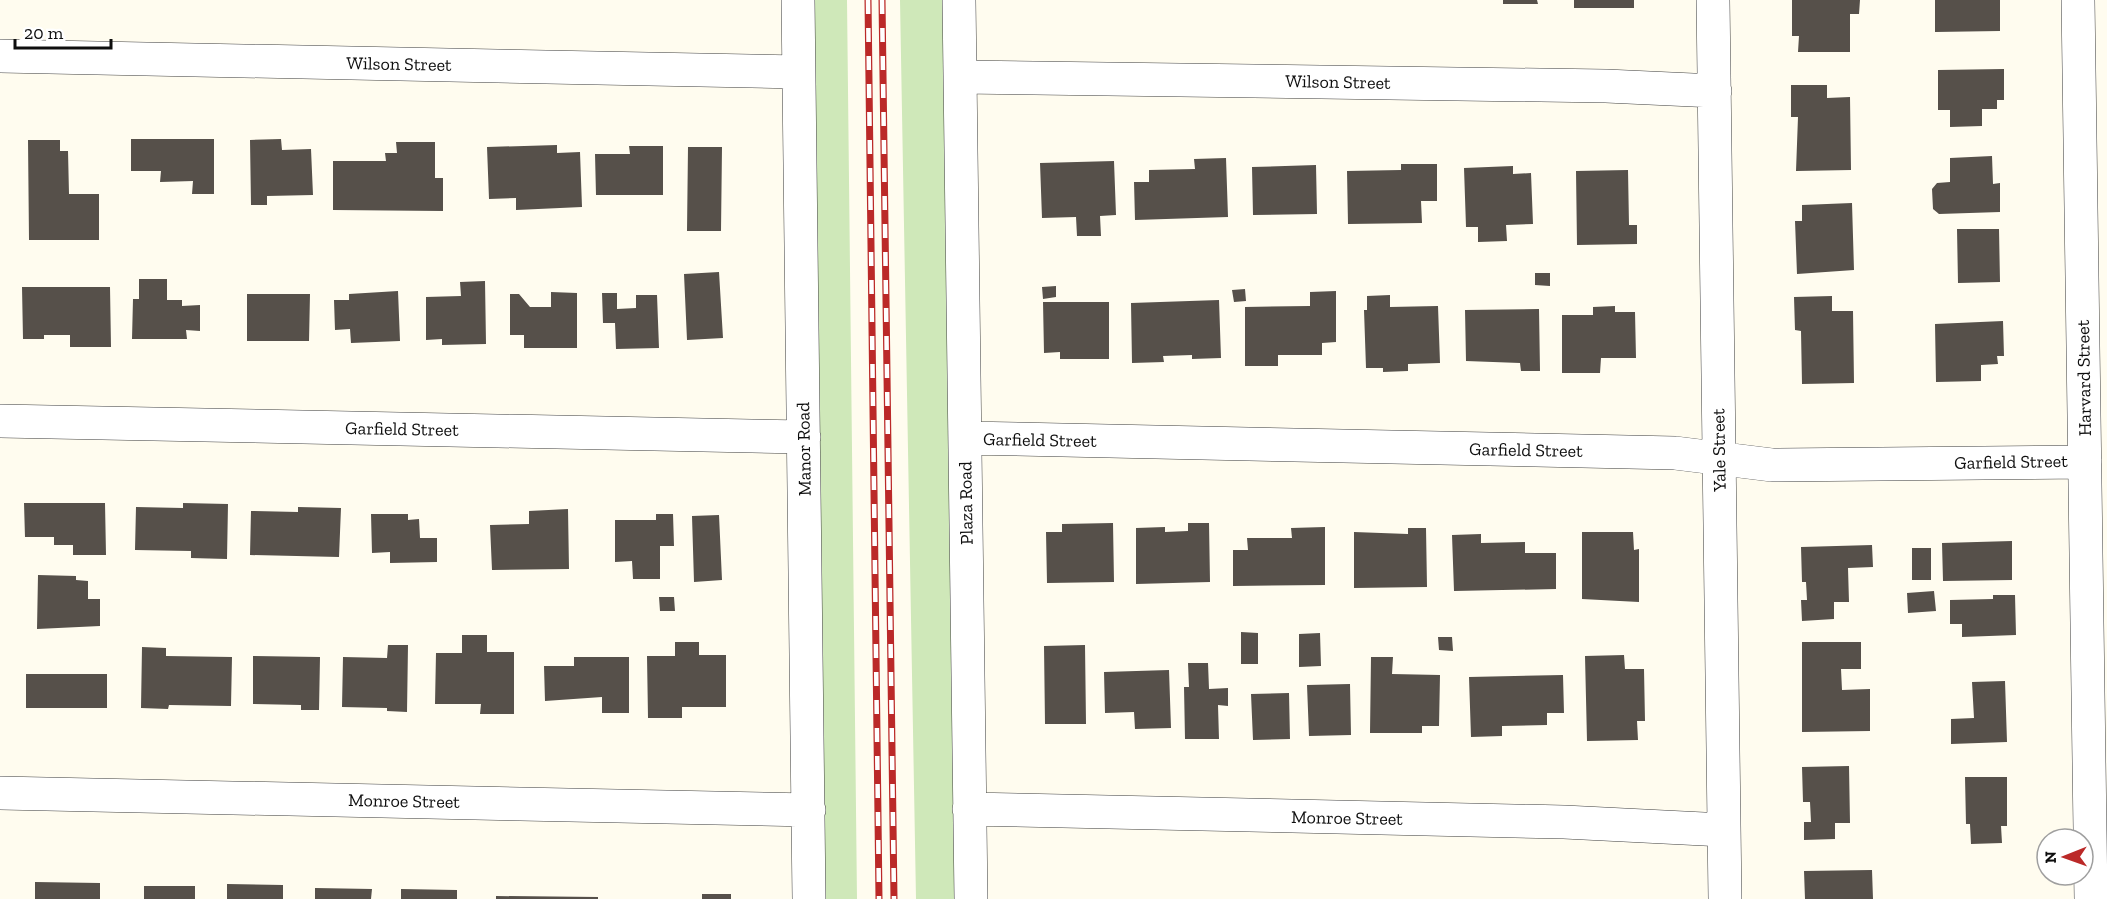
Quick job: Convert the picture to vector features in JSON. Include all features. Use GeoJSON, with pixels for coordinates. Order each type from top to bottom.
{"type":"FeatureCollection","features":[{"type":"Feature","properties":{"kind":"street","name":"Manor Road"},"geometry":{"type":"LineString","coordinates":[[798,0],[809,899]]}},
{"type":"Feature","properties":{"kind":"street","name":"Plaza Road"},"geometry":{"type":"LineString","coordinates":[[959,0],[971,899]]}},
{"type":"Feature","properties":{"kind":"street","name":"Yale Street"},"geometry":{"type":"LineString","coordinates":[[1713,0],[1725,899]]}},
{"type":"Feature","properties":{"kind":"street","name":"Harvard Street"},"geometry":{"type":"LineString","coordinates":[[2078,0],[2085,462],[2098,821],[2091,899]]}},
{"type":"Feature","properties":{"kind":"street","name":"Wilson Street"},"geometry":{"type":"LineString","coordinates":[[0,56],[798,72]]}},
{"type":"Feature","properties":{"kind":"street","name":"Wilson Street"},"geometry":{"type":"LineString","coordinates":[[961,77],[1582,86],[1715,91]]}},
{"type":"Feature","properties":{"kind":"street","name":"Garfield Street"},"geometry":{"type":"LineString","coordinates":[[0,421],[804,437]]}},
{"type":"Feature","properties":{"kind":"street","name":"Garfield Street"},"geometry":{"type":"LineString","coordinates":[[966,438],[1675,453],[1772,465],[2085,462]]}},
{"type":"Feature","properties":{"kind":"street","name":"Monroe Street"},"geometry":{"type":"LineString","coordinates":[[0,793],[808,810]]}},
{"type":"Feature","properties":{"kind":"street","name":"Monroe Street"},"geometry":{"type":"LineString","coordinates":[[969,809],[1563,822],[1724,830]]}},
{"type":"Feature","properties":{"kind":"green space"},"geometry":{"type":"Polygon","coordinates":[[[801,0],[847,0],[857,899],[814,899],[801,0]]]}},
{"type":"Feature","properties":{"kind":"green space"},"geometry":{"type":"Polygon","coordinates":[[[900,0],[952,0],[971,899],[916,899],[900,0]]]}},
{"type":"Feature","properties":{"kind":"building"},"geometry":{"type":"Polygon","coordinates":[[[1503,0],[1537,0],[1538,4],[1503,4],[1503,0]]]}},
{"type":"Feature","properties":{"kind":"building"},"geometry":{"type":"Polygon","coordinates":[[[1574,0],[1634,0],[1634,8],[1574,8],[1574,0]]]}},
{"type":"Feature","properties":{"kind":"building"},"geometry":{"type":"Polygon","coordinates":[[[1792,0],[1860,0],[1859,14],[1850,14],[1850,52],[1798,52],[1799,36],[1792,36],[1792,0]]]}},
{"type":"Feature","properties":{"kind":"building"},"geometry":{"type":"Polygon","coordinates":[[[1935,0],[2000,0],[2000,31],[1935,32],[1935,0]]]}},
{"type":"Feature","properties":{"kind":"building"},"geometry":{"type":"Polygon","coordinates":[[[2004,69],[2004,100],[1997,100],[1997,109],[1982,109],[1982,126],[1950,127],[1950,110],[1938,110],[1938,70],[2004,69]]]}},
{"type":"Feature","properties":{"kind":"building"},"geometry":{"type":"Polygon","coordinates":[[[1791,85],[1827,85],[1827,98],[1850,97],[1851,170],[1796,171],[1798,117],[1791,117],[1791,85]]]}},
{"type":"Feature","properties":{"kind":"building"},"geometry":{"type":"Polygon","coordinates":[[[131,139],[214,139],[214,194],[192,194],[193,181],[160,182],[161,171],[131,171],[131,139]]]}},
{"type":"Feature","properties":{"kind":"building"},"geometry":{"type":"Polygon","coordinates":[[[281,139],[282,150],[311,149],[313,195],[267,196],[267,205],[251,205],[250,140],[281,139]]]}},
{"type":"Feature","properties":{"kind":"building"},"geometry":{"type":"Polygon","coordinates":[[[28,140],[60,140],[60,151],[68,151],[69,194],[99,194],[99,240],[29,240],[28,140]]]}},
{"type":"Feature","properties":{"kind":"building"},"geometry":{"type":"Polygon","coordinates":[[[396,142],[435,142],[435,178],[443,178],[443,211],[333,210],[333,161],[386,161],[385,153],[397,153],[396,142]]]}},
{"type":"Feature","properties":{"kind":"building"},"geometry":{"type":"Polygon","coordinates":[[[557,145],[557,153],[580,152],[582,207],[516,210],[516,198],[489,199],[487,147],[557,145]]]}},
{"type":"Feature","properties":{"kind":"building"},"geometry":{"type":"Polygon","coordinates":[[[629,146],[663,146],[663,195],[596,195],[595,154],[630,154],[629,146]]]}},
{"type":"Feature","properties":{"kind":"building"},"geometry":{"type":"Polygon","coordinates":[[[688,147],[722,147],[721,231],[687,231],[688,147]]]}},
{"type":"Feature","properties":{"kind":"building"},"geometry":{"type":"Polygon","coordinates":[[[1992,156],[1993,184],[2000,183],[2000,212],[1939,214],[1933,209],[1932,189],[1937,183],[1950,182],[1950,158],[1992,156]]]}},
{"type":"Feature","properties":{"kind":"building"},"geometry":{"type":"Polygon","coordinates":[[[1226,158],[1228,217],[1135,220],[1134,182],[1149,182],[1149,170],[1195,169],[1194,159],[1226,158]]]}},
{"type":"Feature","properties":{"kind":"building"},"geometry":{"type":"Polygon","coordinates":[[[1114,161],[1116,215],[1100,216],[1101,236],[1077,236],[1076,217],[1042,218],[1040,163],[1114,161]]]}},
{"type":"Feature","properties":{"kind":"building"},"geometry":{"type":"Polygon","coordinates":[[[1401,164],[1437,164],[1437,201],[1421,201],[1422,223],[1348,224],[1347,171],[1401,170],[1401,164]]]}},
{"type":"Feature","properties":{"kind":"building"},"geometry":{"type":"Polygon","coordinates":[[[1316,165],[1317,214],[1253,215],[1252,167],[1316,165]]]}},
{"type":"Feature","properties":{"kind":"building"},"geometry":{"type":"Polygon","coordinates":[[[1513,166],[1513,174],[1531,173],[1533,224],[1506,225],[1507,241],[1478,242],[1478,227],[1466,227],[1464,168],[1513,166]]]}},
{"type":"Feature","properties":{"kind":"building"},"geometry":{"type":"Polygon","coordinates":[[[1628,170],[1629,225],[1637,225],[1637,244],[1577,245],[1576,171],[1628,170]]]}},
{"type":"Feature","properties":{"kind":"building"},"geometry":{"type":"Polygon","coordinates":[[[1852,203],[1854,270],[1797,274],[1795,221],[1802,221],[1802,205],[1852,203]]]}},
{"type":"Feature","properties":{"kind":"building"},"geometry":{"type":"Polygon","coordinates":[[[1957,229],[1999,229],[2000,282],[1958,283],[1957,229]]]}},
{"type":"Feature","properties":{"kind":"building"},"geometry":{"type":"Polygon","coordinates":[[[719,272],[723,338],[687,340],[684,274],[719,272]]]}},
{"type":"Feature","properties":{"kind":"building"},"geometry":{"type":"Polygon","coordinates":[[[1535,273],[1550,273],[1550,286],[1535,285],[1535,273]]]}},
{"type":"Feature","properties":{"kind":"building"},"geometry":{"type":"Polygon","coordinates":[[[139,279],[167,279],[167,300],[182,300],[182,306],[200,305],[200,331],[186,330],[187,339],[132,339],[133,299],[139,299],[139,279]]]}},
{"type":"Feature","properties":{"kind":"building"},"geometry":{"type":"Polygon","coordinates":[[[485,281],[486,344],[442,345],[442,339],[426,340],[426,297],[461,296],[460,282],[485,281]]]}},
{"type":"Feature","properties":{"kind":"building"},"geometry":{"type":"Polygon","coordinates":[[[1056,286],[1056,297],[1043,299],[1042,287],[1056,286]]]}},
{"type":"Feature","properties":{"kind":"building"},"geometry":{"type":"Polygon","coordinates":[[[22,287],[110,287],[111,347],[70,347],[70,335],[44,335],[44,339],[23,339],[22,287]]]}},
{"type":"Feature","properties":{"kind":"building"},"geometry":{"type":"Polygon","coordinates":[[[1245,289],[1246,301],[1234,302],[1232,290],[1245,289]]]}},
{"type":"Feature","properties":{"kind":"building"},"geometry":{"type":"Polygon","coordinates":[[[398,291],[400,341],[351,343],[350,329],[335,330],[334,300],[349,300],[349,294],[398,291]]]}},
{"type":"Feature","properties":{"kind":"building"},"geometry":{"type":"Polygon","coordinates":[[[1336,291],[1336,342],[1322,343],[1322,355],[1278,355],[1278,366],[1245,366],[1245,307],[1310,306],[1310,292],[1336,291]]]}},
{"type":"Feature","properties":{"kind":"building"},"geometry":{"type":"Polygon","coordinates":[[[551,292],[577,293],[577,348],[524,348],[524,335],[510,335],[510,294],[519,294],[530,307],[551,307],[551,292]]]}},
{"type":"Feature","properties":{"kind":"building"},"geometry":{"type":"Polygon","coordinates":[[[602,293],[617,293],[617,309],[636,308],[636,295],[657,295],[659,348],[616,349],[615,323],[603,323],[602,293]]]}},
{"type":"Feature","properties":{"kind":"building"},"geometry":{"type":"Polygon","coordinates":[[[247,294],[310,294],[309,341],[247,341],[247,294]]]}},
{"type":"Feature","properties":{"kind":"building"},"geometry":{"type":"Polygon","coordinates":[[[1390,295],[1390,307],[1438,306],[1440,363],[1408,364],[1408,371],[1383,372],[1383,368],[1366,368],[1364,310],[1367,310],[1367,296],[1390,295]]]}},
{"type":"Feature","properties":{"kind":"building"},"geometry":{"type":"Polygon","coordinates":[[[1832,296],[1832,311],[1853,311],[1854,383],[1802,384],[1801,331],[1795,330],[1794,297],[1832,296]]]}},
{"type":"Feature","properties":{"kind":"building"},"geometry":{"type":"Polygon","coordinates":[[[1219,300],[1221,358],[1192,359],[1192,355],[1163,356],[1164,362],[1132,363],[1131,303],[1219,300]]]}},
{"type":"Feature","properties":{"kind":"building"},"geometry":{"type":"Polygon","coordinates":[[[1043,302],[1109,302],[1109,359],[1060,359],[1060,352],[1044,353],[1043,302]]]}},
{"type":"Feature","properties":{"kind":"building"},"geometry":{"type":"Polygon","coordinates":[[[1615,306],[1615,312],[1635,312],[1636,358],[1601,358],[1600,373],[1562,373],[1562,315],[1593,315],[1593,307],[1615,306]]]}},
{"type":"Feature","properties":{"kind":"building"},"geometry":{"type":"Polygon","coordinates":[[[1539,309],[1540,371],[1521,371],[1520,363],[1466,361],[1465,310],[1539,309]]]}},
{"type":"Feature","properties":{"kind":"building"},"geometry":{"type":"Polygon","coordinates":[[[2003,321],[2004,356],[1997,356],[1998,364],[1981,365],[1981,381],[1936,382],[1935,324],[2003,321]]]}},
{"type":"Feature","properties":{"kind":"building"},"geometry":{"type":"Polygon","coordinates":[[[24,503],[105,503],[106,555],[73,555],[73,545],[54,545],[54,537],[25,537],[24,503]]]}},
{"type":"Feature","properties":{"kind":"building"},"geometry":{"type":"Polygon","coordinates":[[[183,503],[228,504],[227,559],[191,558],[191,551],[135,550],[136,507],[183,508],[183,503]]]}},
{"type":"Feature","properties":{"kind":"building"},"geometry":{"type":"Polygon","coordinates":[[[298,507],[341,508],[339,557],[250,555],[251,511],[298,512],[298,507]]]}},
{"type":"Feature","properties":{"kind":"building"},"geometry":{"type":"Polygon","coordinates":[[[568,509],[569,569],[492,570],[490,525],[529,524],[529,511],[568,509]]]}},
{"type":"Feature","properties":{"kind":"building"},"geometry":{"type":"Polygon","coordinates":[[[371,514],[408,514],[408,520],[419,519],[420,538],[437,538],[437,562],[390,563],[390,552],[372,553],[371,514]]]}},
{"type":"Feature","properties":{"kind":"building"},"geometry":{"type":"Polygon","coordinates":[[[656,514],[673,514],[674,546],[660,546],[660,579],[633,579],[632,561],[615,562],[615,520],[656,520],[656,514]]]}},
{"type":"Feature","properties":{"kind":"building"},"geometry":{"type":"Polygon","coordinates":[[[719,515],[722,580],[694,582],[692,516],[719,515]]]}},
{"type":"Feature","properties":{"kind":"building"},"geometry":{"type":"Polygon","coordinates":[[[1113,523],[1114,582],[1047,583],[1046,532],[1062,532],[1062,524],[1113,523]]]}},
{"type":"Feature","properties":{"kind":"building"},"geometry":{"type":"Polygon","coordinates":[[[1188,523],[1209,523],[1210,582],[1136,584],[1136,528],[1165,527],[1165,532],[1188,531],[1188,523]]]}},
{"type":"Feature","properties":{"kind":"building"},"geometry":{"type":"Polygon","coordinates":[[[1325,527],[1325,585],[1233,586],[1233,550],[1248,550],[1247,538],[1292,538],[1291,528],[1325,527]]]}},
{"type":"Feature","properties":{"kind":"building"},"geometry":{"type":"Polygon","coordinates":[[[1408,528],[1426,528],[1427,587],[1354,588],[1354,532],[1408,534],[1408,528]]]}},
{"type":"Feature","properties":{"kind":"building"},"geometry":{"type":"Polygon","coordinates":[[[1582,532],[1633,532],[1634,550],[1639,549],[1639,602],[1582,599],[1582,532]]]}},
{"type":"Feature","properties":{"kind":"building"},"geometry":{"type":"Polygon","coordinates":[[[1481,534],[1481,543],[1525,542],[1525,553],[1556,553],[1556,589],[1454,591],[1452,535],[1481,534]]]}},
{"type":"Feature","properties":{"kind":"building"},"geometry":{"type":"Polygon","coordinates":[[[2012,541],[2012,580],[1943,581],[1942,543],[2012,541]]]}},
{"type":"Feature","properties":{"kind":"building"},"geometry":{"type":"Polygon","coordinates":[[[1872,545],[1873,567],[1848,568],[1849,602],[1834,602],[1834,619],[1802,621],[1801,600],[1807,600],[1806,582],[1802,582],[1801,547],[1872,545]]]}},
{"type":"Feature","properties":{"kind":"building"},"geometry":{"type":"Polygon","coordinates":[[[1912,548],[1931,548],[1931,580],[1912,580],[1912,548]]]}},
{"type":"Feature","properties":{"kind":"building"},"geometry":{"type":"Polygon","coordinates":[[[38,575],[76,576],[76,580],[88,581],[88,599],[100,599],[100,626],[37,629],[38,575]]]}},
{"type":"Feature","properties":{"kind":"building"},"geometry":{"type":"Polygon","coordinates":[[[1934,591],[1936,611],[1908,613],[1907,593],[1934,591]]]}},
{"type":"Feature","properties":{"kind":"building"},"geometry":{"type":"Polygon","coordinates":[[[1993,595],[2015,595],[2016,635],[1962,637],[1962,624],[1950,624],[1950,600],[1993,599],[1993,595]]]}},
{"type":"Feature","properties":{"kind":"building"},"geometry":{"type":"Polygon","coordinates":[[[659,597],[674,597],[675,611],[660,611],[659,597]]]}},
{"type":"Feature","properties":{"kind":"building"},"geometry":{"type":"Polygon","coordinates":[[[1241,632],[1258,633],[1258,664],[1241,664],[1241,632]]]}},
{"type":"Feature","properties":{"kind":"building"},"geometry":{"type":"Polygon","coordinates":[[[1320,633],[1321,666],[1299,667],[1299,634],[1320,633]]]}},
{"type":"Feature","properties":{"kind":"building"},"geometry":{"type":"Polygon","coordinates":[[[462,635],[487,635],[487,652],[514,652],[514,714],[480,714],[481,704],[435,704],[436,653],[462,653],[462,635]]]}},
{"type":"Feature","properties":{"kind":"building"},"geometry":{"type":"Polygon","coordinates":[[[1438,637],[1452,637],[1453,651],[1439,650],[1438,637]]]}},
{"type":"Feature","properties":{"kind":"building"},"geometry":{"type":"Polygon","coordinates":[[[675,642],[699,642],[699,655],[726,655],[726,707],[682,707],[682,718],[648,718],[647,656],[675,656],[675,642]]]}},
{"type":"Feature","properties":{"kind":"building"},"geometry":{"type":"Polygon","coordinates":[[[1802,642],[1861,642],[1861,669],[1841,669],[1842,690],[1870,689],[1870,731],[1802,732],[1802,642]]]}},
{"type":"Feature","properties":{"kind":"building"},"geometry":{"type":"Polygon","coordinates":[[[388,645],[408,645],[407,712],[387,711],[387,708],[342,707],[343,657],[387,658],[388,645]]]}},
{"type":"Feature","properties":{"kind":"building"},"geometry":{"type":"Polygon","coordinates":[[[1085,645],[1086,724],[1045,724],[1044,646],[1085,645]]]}},
{"type":"Feature","properties":{"kind":"building"},"geometry":{"type":"Polygon","coordinates":[[[142,647],[166,648],[166,656],[232,657],[231,706],[169,705],[168,709],[141,708],[142,647]]]}},
{"type":"Feature","properties":{"kind":"building"},"geometry":{"type":"Polygon","coordinates":[[[1624,655],[1625,669],[1644,669],[1645,721],[1637,721],[1638,740],[1587,741],[1585,656],[1624,655]]]}},
{"type":"Feature","properties":{"kind":"building"},"geometry":{"type":"Polygon","coordinates":[[[253,656],[320,657],[319,710],[301,710],[301,705],[253,704],[253,656]]]}},
{"type":"Feature","properties":{"kind":"building"},"geometry":{"type":"Polygon","coordinates":[[[574,657],[629,657],[629,713],[602,713],[602,697],[545,701],[544,666],[574,666],[574,657]]]}},
{"type":"Feature","properties":{"kind":"building"},"geometry":{"type":"Polygon","coordinates":[[[1371,657],[1393,657],[1392,674],[1440,675],[1439,726],[1422,726],[1422,733],[1370,733],[1371,657]]]}},
{"type":"Feature","properties":{"kind":"building"},"geometry":{"type":"Polygon","coordinates":[[[1188,663],[1208,663],[1209,689],[1228,688],[1228,706],[1218,705],[1219,739],[1185,739],[1184,687],[1189,687],[1188,663]]]}},
{"type":"Feature","properties":{"kind":"building"},"geometry":{"type":"Polygon","coordinates":[[[1169,670],[1171,728],[1135,729],[1134,712],[1105,713],[1104,672],[1169,670]]]}},
{"type":"Feature","properties":{"kind":"building"},"geometry":{"type":"Polygon","coordinates":[[[26,674],[107,674],[107,708],[26,708],[26,674]]]}},
{"type":"Feature","properties":{"kind":"building"},"geometry":{"type":"Polygon","coordinates":[[[1563,675],[1564,713],[1547,713],[1547,725],[1502,726],[1502,736],[1471,737],[1469,677],[1563,675]]]}},
{"type":"Feature","properties":{"kind":"building"},"geometry":{"type":"Polygon","coordinates":[[[2005,681],[2007,742],[1951,744],[1951,719],[1974,718],[1972,682],[2005,681]]]}},
{"type":"Feature","properties":{"kind":"building"},"geometry":{"type":"Polygon","coordinates":[[[1350,684],[1351,735],[1309,736],[1307,685],[1350,684]]]}},
{"type":"Feature","properties":{"kind":"building"},"geometry":{"type":"Polygon","coordinates":[[[1289,693],[1290,739],[1253,740],[1251,694],[1289,693]]]}},
{"type":"Feature","properties":{"kind":"building"},"geometry":{"type":"Polygon","coordinates":[[[1849,766],[1850,823],[1835,823],[1835,839],[1804,840],[1804,822],[1811,822],[1810,802],[1803,802],[1802,767],[1849,766]]]}},
{"type":"Feature","properties":{"kind":"building"},"geometry":{"type":"Polygon","coordinates":[[[1965,777],[2007,777],[2007,826],[2001,826],[2002,843],[1971,844],[1970,824],[1966,824],[1965,777]]]}},
{"type":"Feature","properties":{"kind":"building"},"geometry":{"type":"Polygon","coordinates":[[[1872,870],[1873,899],[1805,899],[1804,871],[1872,870]]]}},
{"type":"Feature","properties":{"kind":"building"},"geometry":{"type":"Polygon","coordinates":[[[35,882],[100,883],[100,899],[35,899],[35,882]]]}},
{"type":"Feature","properties":{"kind":"building"},"geometry":{"type":"Polygon","coordinates":[[[227,884],[283,885],[283,899],[227,899],[227,884]]]}},
{"type":"Feature","properties":{"kind":"building"},"geometry":{"type":"Polygon","coordinates":[[[144,886],[195,886],[195,899],[144,899],[144,886]]]}},
{"type":"Feature","properties":{"kind":"building"},"geometry":{"type":"Polygon","coordinates":[[[315,888],[372,889],[371,899],[315,899],[315,888]]]}},
{"type":"Feature","properties":{"kind":"building"},"geometry":{"type":"Polygon","coordinates":[[[401,889],[457,890],[457,899],[401,899],[401,889]]]}},
{"type":"Feature","properties":{"kind":"building"},"geometry":{"type":"Polygon","coordinates":[[[702,894],[731,894],[731,899],[702,899],[702,894]]]}},
{"type":"Feature","properties":{"kind":"building"},"geometry":{"type":"Polygon","coordinates":[[[496,896],[598,897],[598,899],[496,899],[496,896]]]}},
{"type":"Feature","properties":{"kind":"railway"},"geometry":{"type":"LineString","coordinates":[[868,0],[879,899]]}},
{"type":"Feature","properties":{"kind":"railway"},"geometry":{"type":"LineString","coordinates":[[882,0],[894,899]]}}]}
